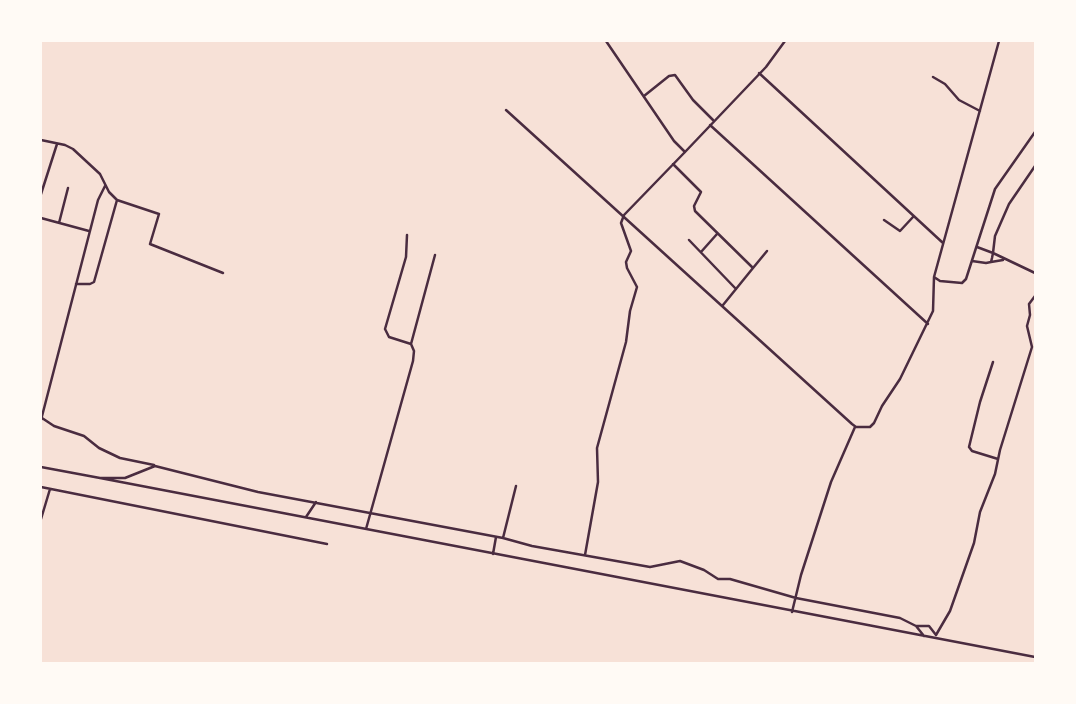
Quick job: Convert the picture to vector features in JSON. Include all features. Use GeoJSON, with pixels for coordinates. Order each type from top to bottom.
{"type":"FeatureCollection","features":[{"type":"Feature","properties":{"kind":"street"},"geometry":{"type":"LineString","coordinates":[[606,41],[674,141],[685,152]]}},
{"type":"Feature","properties":{"kind":"street"},"geometry":{"type":"LineString","coordinates":[[585,555],[598,482],[596,448],[626,342],[630,311],[636,286],[626,262],[631,251],[622,228],[624,215],[759,74],[780,51],[785,41]]}},
{"type":"Feature","properties":{"kind":"street"},"geometry":{"type":"LineString","coordinates":[[506,110],[624,215],[855,427],[870,426],[874,423],[882,406],[900,380],[933,311],[934,277],[999,41]]}},
{"type":"Feature","properties":{"kind":"street"},"geometry":{"type":"LineString","coordinates":[[759,74],[943,243]]}},
{"type":"Feature","properties":{"kind":"street"},"geometry":{"type":"LineString","coordinates":[[644,96],[669,76],[675,75],[693,100],[714,120]]}},
{"type":"Feature","properties":{"kind":"street"},"geometry":{"type":"LineString","coordinates":[[933,77],[945,84],[959,100],[980,111]]}},
{"type":"Feature","properties":{"kind":"street"},"geometry":{"type":"LineString","coordinates":[[710,125],[928,324]]}},
{"type":"Feature","properties":{"kind":"street"},"geometry":{"type":"LineString","coordinates":[[934,277],[940,281],[964,282],[995,189],[1035,132]]}},
{"type":"Feature","properties":{"kind":"street"},"geometry":{"type":"LineString","coordinates":[[41,140],[73,149],[100,174],[105,186],[117,200],[159,214],[150,244],[223,273]]}},
{"type":"Feature","properties":{"kind":"street"},"geometry":{"type":"LineString","coordinates":[[41,194],[56,144]]}},
{"type":"Feature","properties":{"kind":"street"},"geometry":{"type":"LineString","coordinates":[[673,164],[699,189],[701,194],[694,208],[753,268]]}},
{"type":"Feature","properties":{"kind":"street"},"geometry":{"type":"LineString","coordinates":[[991,262],[995,236],[1009,204],[1035,166]]}},
{"type":"Feature","properties":{"kind":"street"},"geometry":{"type":"LineString","coordinates":[[105,186],[98,200],[89,231],[41,419],[54,426],[84,436],[99,448],[120,458],[258,492],[371,512],[503,538],[532,546],[650,567],[680,561],[704,570],[715,578],[730,579],[796,598],[900,618],[916,626],[924,636]]}},
{"type":"Feature","properties":{"kind":"street"},"geometry":{"type":"LineString","coordinates":[[59,223],[68,188]]}},
{"type":"Feature","properties":{"kind":"street"},"geometry":{"type":"LineString","coordinates":[[76,284],[90,284],[94,282],[117,200]]}},
{"type":"Feature","properties":{"kind":"street"},"geometry":{"type":"LineString","coordinates":[[884,220],[900,230],[913,217]]}},
{"type":"Feature","properties":{"kind":"street"},"geometry":{"type":"LineString","coordinates":[[41,218],[89,231]]}},
{"type":"Feature","properties":{"kind":"street"},"geometry":{"type":"LineString","coordinates":[[701,252],[718,234]]}},
{"type":"Feature","properties":{"kind":"street"},"geometry":{"type":"LineString","coordinates":[[407,235],[406,257],[385,329],[389,337],[411,344]]}},
{"type":"Feature","properties":{"kind":"street"},"geometry":{"type":"LineString","coordinates":[[689,240],[736,289]]}},
{"type":"Feature","properties":{"kind":"street"},"geometry":{"type":"LineString","coordinates":[[977,247],[1035,273]]}},
{"type":"Feature","properties":{"kind":"street"},"geometry":{"type":"LineString","coordinates":[[722,306],[767,251]]}},
{"type":"Feature","properties":{"kind":"street"},"geometry":{"type":"LineString","coordinates":[[366,529],[413,361],[414,351],[411,344],[435,255]]}},
{"type":"Feature","properties":{"kind":"street"},"geometry":{"type":"LineString","coordinates":[[972,261],[983,263],[1004,259]]}},
{"type":"Feature","properties":{"kind":"street"},"geometry":{"type":"LineString","coordinates":[[934,288],[940,281]]}},
{"type":"Feature","properties":{"kind":"street"},"geometry":{"type":"LineString","coordinates":[[934,639],[950,612],[974,543],[980,512],[991,486],[1032,347],[1027,326],[1030,313],[1029,304],[1035,296]]}},
{"type":"Feature","properties":{"kind":"street"},"geometry":{"type":"LineString","coordinates":[[993,362],[980,402],[969,447],[972,451],[998,459]]}},
{"type":"Feature","properties":{"kind":"street"},"geometry":{"type":"LineString","coordinates":[[792,613],[831,482],[855,427]]}},
{"type":"Feature","properties":{"kind":"street"},"geometry":{"type":"LineString","coordinates":[[100,478],[125,478],[155,466]]}},
{"type":"Feature","properties":{"kind":"street"},"geometry":{"type":"LineString","coordinates":[[41,468],[493,554],[589,570],[792,613],[1035,657]]}},
{"type":"Feature","properties":{"kind":"street"},"geometry":{"type":"LineString","coordinates":[[503,538],[516,486]]}},
{"type":"Feature","properties":{"kind":"street"},"geometry":{"type":"LineString","coordinates":[[41,488],[327,544]]}},
{"type":"Feature","properties":{"kind":"street"},"geometry":{"type":"LineString","coordinates":[[41,519],[50,489]]}},
{"type":"Feature","properties":{"kind":"street"},"geometry":{"type":"LineString","coordinates":[[306,517],[316,502]]}},
{"type":"Feature","properties":{"kind":"street"},"geometry":{"type":"LineString","coordinates":[[493,554],[496,537]]}},
{"type":"Feature","properties":{"kind":"street"},"geometry":{"type":"LineString","coordinates":[[916,626],[929,626],[936,635]]}}]}
